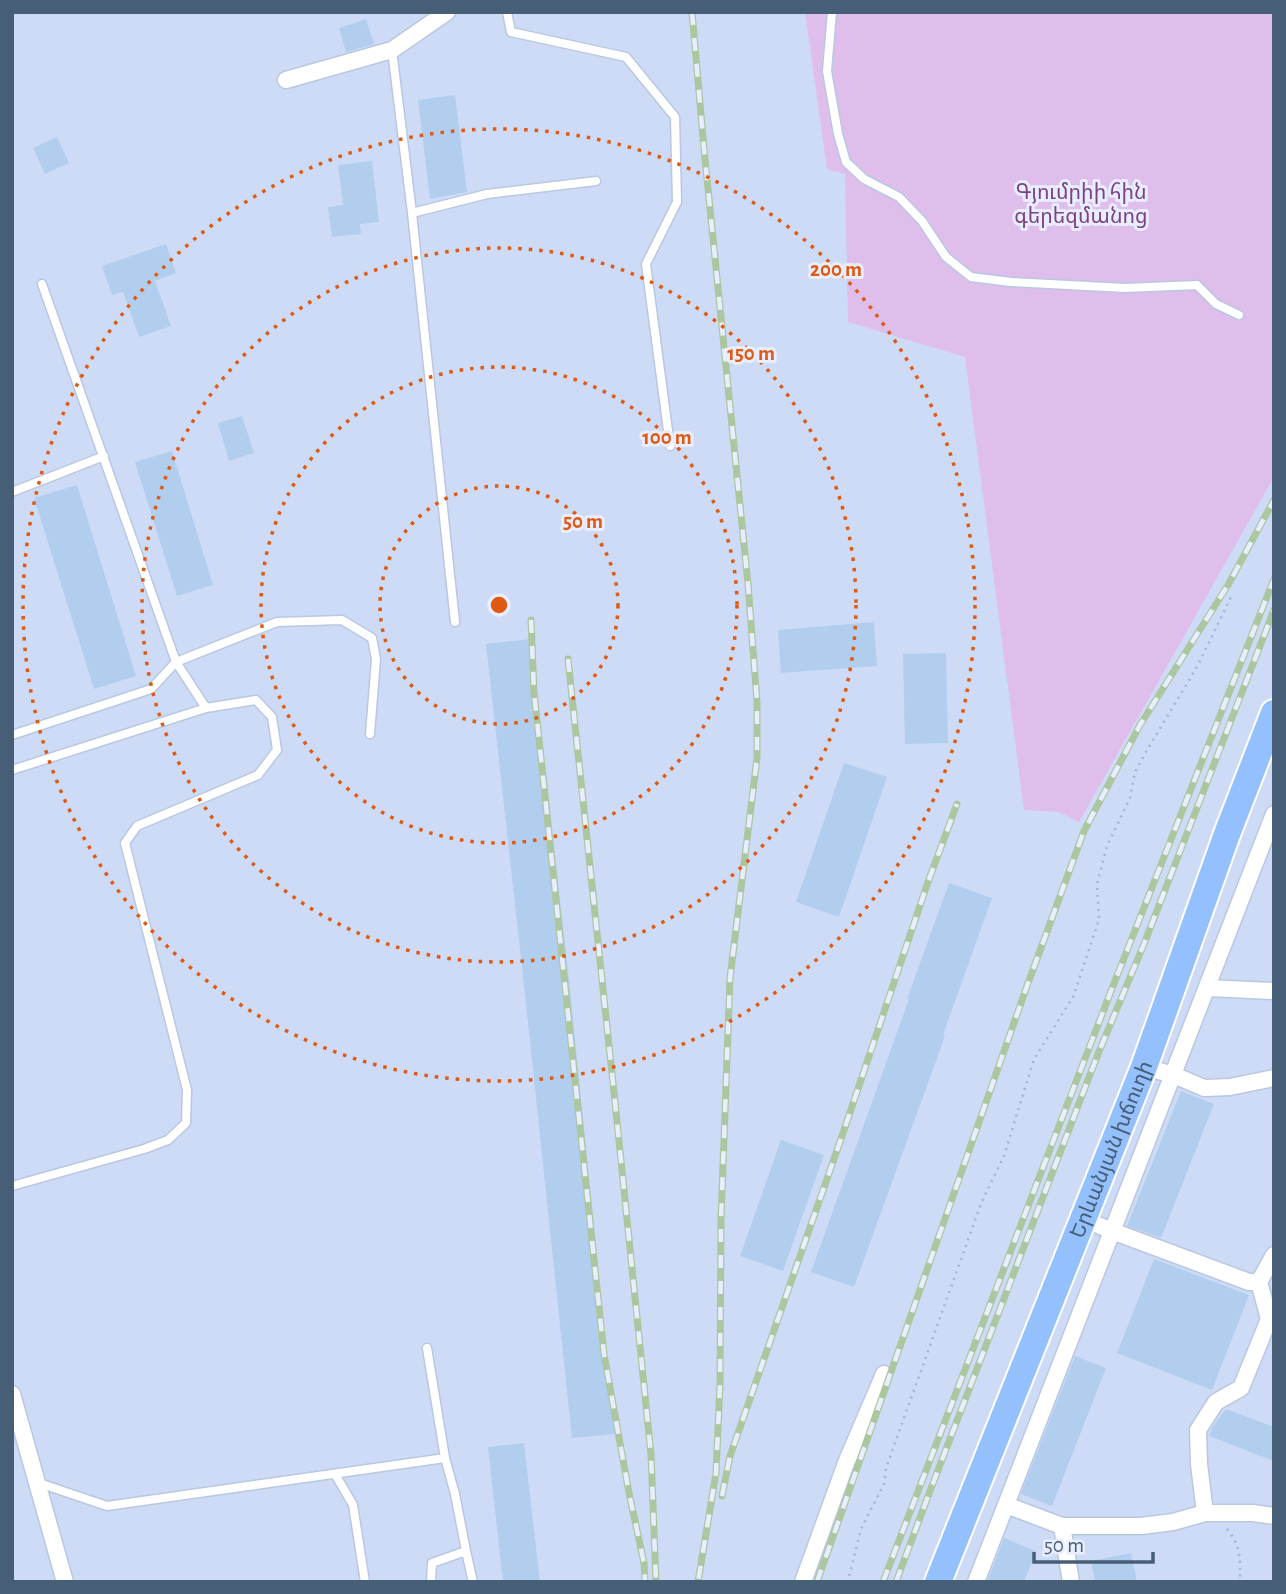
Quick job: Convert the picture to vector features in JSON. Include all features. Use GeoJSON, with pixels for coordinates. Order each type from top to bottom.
{"type":"FeatureCollection","features":[{"type":"Feature","properties":{"kind":"highway","name":"Երևանյան խճուղի"},"geometry":{"type":"LineString","coordinates":[[938,1582],[1144,1067],[1274,713]]}},
{"type":"Feature","properties":{"kind":"street"},"geometry":{"type":"LineString","coordinates":[[286,80],[392,50],[447,12]]}},
{"type":"Feature","properties":{"kind":"street"},"geometry":{"type":"LineString","coordinates":[[976,1582],[1274,814]]}},
{"type":"Feature","properties":{"kind":"street"},"geometry":{"type":"LineString","coordinates":[[1208,988],[1274,991]]}},
{"type":"Feature","properties":{"kind":"street"},"geometry":{"type":"LineString","coordinates":[[1144,1067],[1174,1075],[1203,1088],[1230,1087],[1274,1078]]}},
{"type":"Feature","properties":{"kind":"street"},"geometry":{"type":"LineString","coordinates":[[1084,1219],[1249,1282],[1259,1282]]}},
{"type":"Feature","properties":{"kind":"street"},"geometry":{"type":"LineString","coordinates":[[1205,1513],[1198,1430],[1216,1402],[1241,1388],[1271,1320],[1259,1282],[1274,1255]]}},
{"type":"Feature","properties":{"kind":"street"},"geometry":{"type":"LineString","coordinates":[[803,1582],[846,1463],[884,1374]]}},
{"type":"Feature","properties":{"kind":"street"},"geometry":{"type":"LineString","coordinates":[[12,1394],[65,1582]]}},
{"type":"Feature","properties":{"kind":"street"},"geometry":{"type":"LineString","coordinates":[[1006,1505],[1062,1526],[1141,1526],[1173,1522],[1205,1513],[1274,1516]]}},
{"type":"Feature","properties":{"kind":"street"},"geometry":{"type":"LineString","coordinates":[[1062,1526],[1071,1582]]}},
{"type":"Feature","properties":{"kind":"lane"},"geometry":{"type":"LineString","coordinates":[[507,12],[510,32],[626,57],[675,117],[677,202],[646,264],[670,446]]}},
{"type":"Feature","properties":{"kind":"lane"},"geometry":{"type":"LineString","coordinates":[[832,12],[827,71],[838,134],[846,162],[864,179],[899,197],[922,221],[946,257],[971,277],[1011,282],[1125,288],[1197,285],[1216,304],[1239,315]]}},
{"type":"Feature","properties":{"kind":"lane"},"geometry":{"type":"LineString","coordinates":[[392,50],[455,622]]}},
{"type":"Feature","properties":{"kind":"lane"},"geometry":{"type":"LineString","coordinates":[[412,213],[487,194],[596,181]]}},
{"type":"Feature","properties":{"kind":"lane"},"geometry":{"type":"LineString","coordinates":[[42,284],[176,662],[206,708]]}},
{"type":"Feature","properties":{"kind":"lane"},"geometry":{"type":"LineString","coordinates":[[12,492],[104,456]]}},
{"type":"Feature","properties":{"kind":"lane"},"geometry":{"type":"LineString","coordinates":[[12,735],[151,689],[176,662],[277,622],[342,620],[372,638],[376,659],[370,734]]}},
{"type":"Feature","properties":{"kind":"lane"},"geometry":{"type":"LineString","coordinates":[[12,770],[206,708],[256,700],[272,717],[277,750],[258,775],[137,826],[125,843],[187,1090],[186,1123],[168,1140],[144,1149],[12,1186]]}},
{"type":"Feature","properties":{"kind":"lane"},"geometry":{"type":"LineString","coordinates":[[427,1348],[445,1458],[455,1494],[472,1582]]}},
{"type":"Feature","properties":{"kind":"lane"},"geometry":{"type":"LineString","coordinates":[[36,1482],[107,1506],[445,1458]]}},
{"type":"Feature","properties":{"kind":"lane"},"geometry":{"type":"LineString","coordinates":[[335,1474],[353,1505],[365,1582]]}},
{"type":"Feature","properties":{"kind":"lane"},"geometry":{"type":"LineString","coordinates":[[431,1582],[432,1563],[466,1551]]}},
{"type":"Feature","properties":{"kind":"path"},"geometry":{"type":"LineString","coordinates":[[846,1582],[861,1529],[884,1484],[886,1468],[982,1201],[1004,1156],[1034,1059],[1073,997],[1099,920],[1097,884],[1107,846],[1130,798],[1135,772],[1197,667],[1233,593]]}},
{"type":"Feature","properties":{"kind":"path"},"geometry":{"type":"LineString","coordinates":[[1205,1513],[1220,1521],[1235,1539],[1240,1558],[1240,1582]]}},
{"type":"Feature","properties":{"kind":"shaded area"},"geometry":{"type":"Polygon","coordinates":[[[12,12],[1274,12],[1274,1582],[12,1582],[12,12]]]}},
{"type":"Feature","properties":{"kind":"green space","name":"Գյումրիի հին գերեզմանոց"},"geometry":{"type":"Polygon","coordinates":[[[805,12],[1274,12],[1274,477],[1079,822],[1059,812],[1024,810],[965,357],[848,322],[845,174],[827,169],[805,12]]]}},
{"type":"Feature","properties":{"kind":"building"},"geometry":{"type":"Polygon","coordinates":[[[366,19],[374,44],[346,52],[339,28],[366,19]]]}},
{"type":"Feature","properties":{"kind":"building"},"geometry":{"type":"Polygon","coordinates":[[[455,95],[467,192],[430,199],[418,100],[455,95]]]}},
{"type":"Feature","properties":{"kind":"building"},"geometry":{"type":"Polygon","coordinates":[[[57,137],[69,163],[45,174],[33,148],[57,137]]]}},
{"type":"Feature","properties":{"kind":"building"},"geometry":{"type":"Polygon","coordinates":[[[372,161],[379,222],[360,224],[361,234],[332,237],[328,207],[343,205],[338,165],[372,161]]]}},
{"type":"Feature","properties":{"kind":"building"},"geometry":{"type":"Polygon","coordinates":[[[166,244],[176,273],[155,281],[171,326],[139,337],[123,292],[112,295],[102,266],[166,244]]]}},
{"type":"Feature","properties":{"kind":"building"},"geometry":{"type":"Polygon","coordinates":[[[242,416],[254,453],[229,461],[218,423],[242,416]]]}},
{"type":"Feature","properties":{"kind":"building"},"geometry":{"type":"Polygon","coordinates":[[[172,451],[213,585],[177,596],[135,462],[172,451]]]}},
{"type":"Feature","properties":{"kind":"building"},"geometry":{"type":"Polygon","coordinates":[[[77,485],[136,676],[94,689],[34,498],[77,485]]]}},
{"type":"Feature","properties":{"kind":"building"},"geometry":{"type":"Polygon","coordinates":[[[874,622],[877,666],[781,673],[778,630],[874,622]]]}},
{"type":"Feature","properties":{"kind":"building"},"geometry":{"type":"Polygon","coordinates":[[[531,639],[615,1434],[572,1438],[486,644],[531,639]]]}},
{"type":"Feature","properties":{"kind":"building"},"geometry":{"type":"Polygon","coordinates":[[[946,653],[948,743],[905,744],[903,654],[946,653]]]}},
{"type":"Feature","properties":{"kind":"building"},"geometry":{"type":"Polygon","coordinates":[[[844,763],[887,777],[839,917],[796,902],[844,763]]]}},
{"type":"Feature","properties":{"kind":"building"},"geometry":{"type":"Polygon","coordinates":[[[949,883],[992,898],[854,1287],[811,1272],[949,883]]]}},
{"type":"Feature","properties":{"kind":"building"},"geometry":{"type":"Polygon","coordinates":[[[1181,1091],[1214,1104],[1161,1238],[1127,1226],[1181,1091]]]}},
{"type":"Feature","properties":{"kind":"building"},"geometry":{"type":"Polygon","coordinates":[[[781,1140],[824,1155],[783,1271],[740,1256],[781,1140]]]}},
{"type":"Feature","properties":{"kind":"building"},"geometry":{"type":"Polygon","coordinates":[[[1154,1259],[1249,1295],[1212,1390],[1117,1353],[1154,1259]]]}},
{"type":"Feature","properties":{"kind":"building"},"geometry":{"type":"Polygon","coordinates":[[[1075,1356],[1106,1368],[1052,1506],[1021,1494],[1075,1356]]]}},
{"type":"Feature","properties":{"kind":"building"},"geometry":{"type":"Polygon","coordinates":[[[1226,1409],[1274,1427],[1274,1461],[1209,1436],[1226,1409]]]}},
{"type":"Feature","properties":{"kind":"building"},"geometry":{"type":"Polygon","coordinates":[[[524,1443],[540,1582],[503,1582],[488,1447],[524,1443]]]}},
{"type":"Feature","properties":{"kind":"building"},"geometry":{"type":"Polygon","coordinates":[[[1004,1538],[1036,1551],[1024,1582],[987,1582],[1004,1538]]]}},
{"type":"Feature","properties":{"kind":"building"},"geometry":{"type":"Polygon","coordinates":[[[1131,1553],[1137,1582],[1095,1582],[1091,1561],[1131,1553]]]}},
{"type":"Feature","properties":{"kind":"railway"},"geometry":{"type":"LineString","coordinates":[[692,12],[748,584],[757,702],[757,758],[730,978],[721,1220],[720,1384],[716,1473],[698,1582]]}},
{"type":"Feature","properties":{"kind":"railway"},"geometry":{"type":"LineString","coordinates":[[817,1582],[1084,831],[1140,725],[1228,585],[1274,500]]}},
{"type":"Feature","properties":{"kind":"railway"},"geometry":{"type":"LineString","coordinates":[[883,1582],[1113,986],[1274,579]]}},
{"type":"Feature","properties":{"kind":"railway"},"geometry":{"type":"LineString","coordinates":[[896,1582],[1098,1054],[1144,944],[1274,610]]}},
{"type":"Feature","properties":{"kind":"railway"},"geometry":{"type":"LineString","coordinates":[[531,620],[534,692],[604,1354],[644,1563],[645,1582]]}},
{"type":"Feature","properties":{"kind":"railway"},"geometry":{"type":"LineString","coordinates":[[568,659],[651,1454],[656,1582]]}},
{"type":"Feature","properties":{"kind":"railway"},"geometry":{"type":"LineString","coordinates":[[722,1496],[730,1456],[957,804]]}}]}
